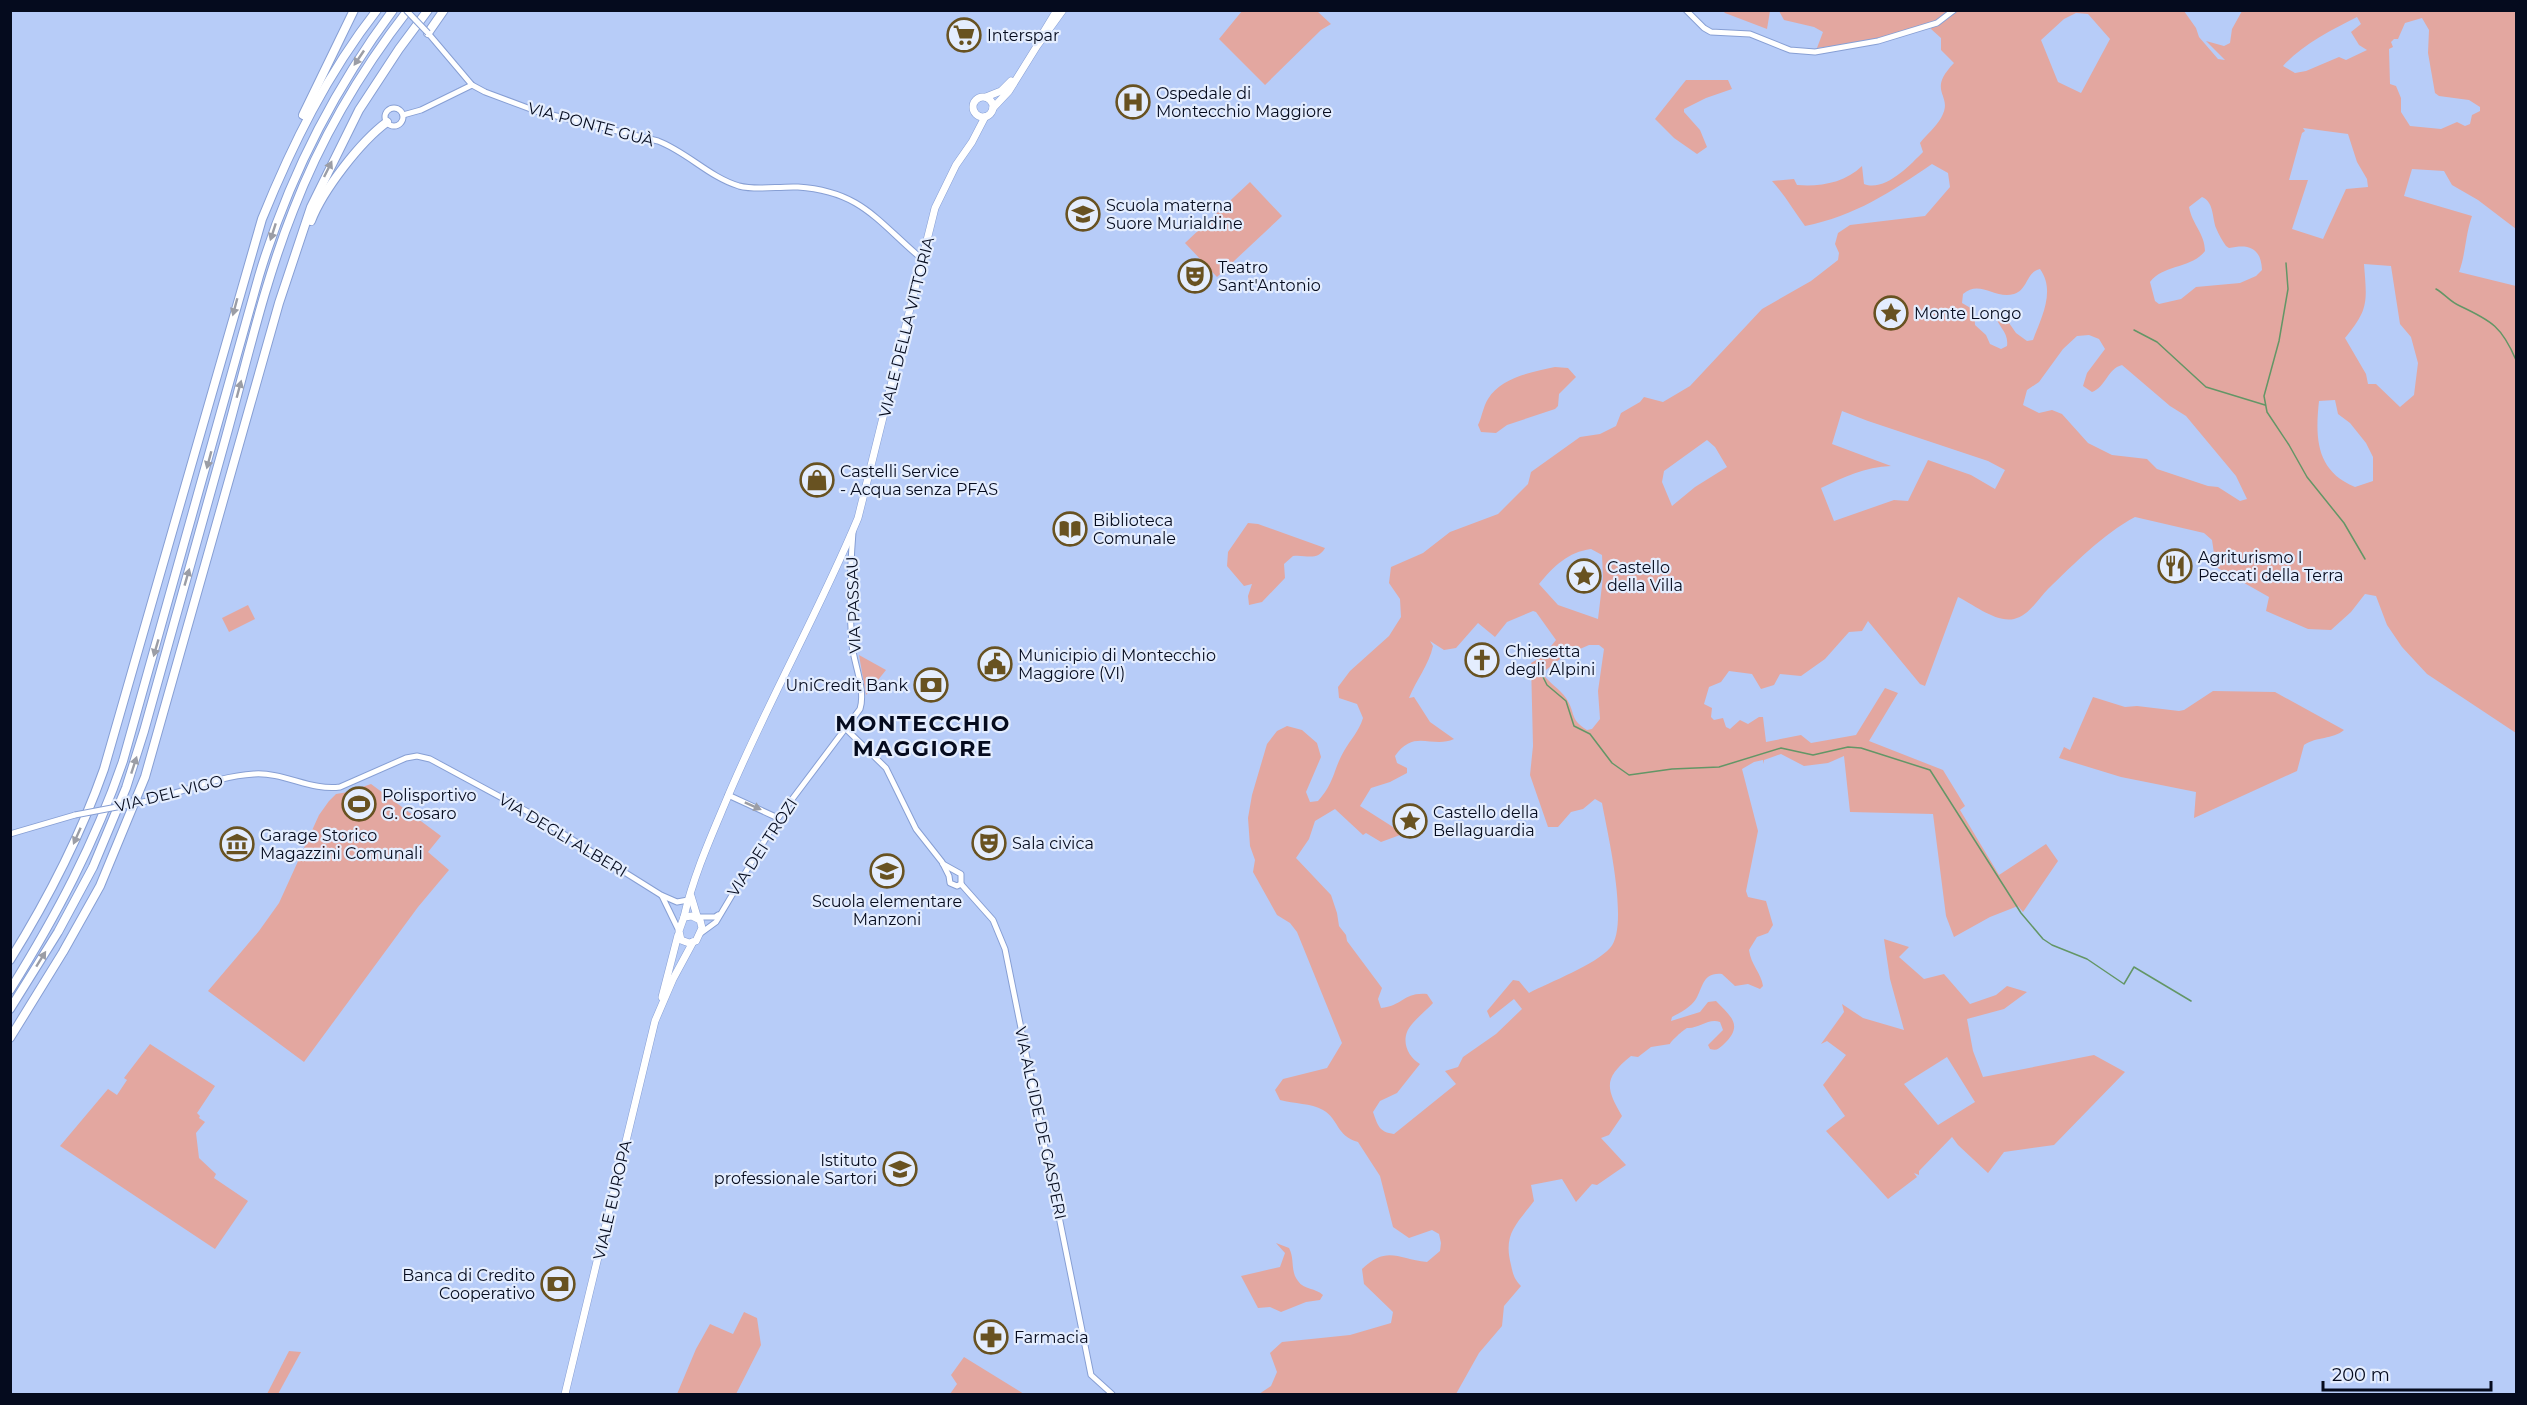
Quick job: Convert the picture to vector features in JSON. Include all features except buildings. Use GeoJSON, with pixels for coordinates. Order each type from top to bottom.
{"type":"FeatureCollection","features":[{"type":"Feature","properties":{"kind":"highway"},"geometry":{"type":"LineString","coordinates":[[10,960],[51,892],[78,834],[104,769],[281,160],[354,10]]}},
{"type":"Feature","properties":{"kind":"highway"},"geometry":{"type":"LineString","coordinates":[[262,219],[288,155],[307,118],[343,57],[377,10]]}},
{"type":"Feature","properties":{"kind":"highway"},"geometry":{"type":"LineString","coordinates":[[10,990],[75,878],[120,771],[259,276],[288,192],[333,100],[366,47],[393,10]]}},
{"type":"Feature","properties":{"kind":"highway"},"geometry":{"type":"LineString","coordinates":[[10,1009],[85,884],[126,788],[144,731],[261,308],[292,212],[311,166],[334,121],[407,10]]}},
{"type":"Feature","properties":{"kind":"highway"},"geometry":{"type":"LineString","coordinates":[[10,1038],[100,886],[145,777],[279,303],[311,207],[339,146],[379,77],[428,10]]}},
{"type":"Feature","properties":{"kind":"highway"},"geometry":{"type":"LineString","coordinates":[[428,33],[444,10]]}},
{"type":"Feature","properties":{"kind":"highway"},"geometry":{"type":"LineString","coordinates":[[279,303],[313,215],[353,158],[375,132],[387,122]]}},
{"type":"Feature","properties":{"kind":"main road"},"geometry":{"type":"LineString","coordinates":[[1037,46],[1057,10]]}},
{"type":"Feature","properties":{"kind":"main road"},"geometry":{"type":"LineString","coordinates":[[1037,46],[1063,10]]}},
{"type":"Feature","properties":{"kind":"main road","name":"VIALE DELLA VITTORIA"},"geometry":{"type":"LineString","coordinates":[[854,530],[863,503],[922,259],[940,196],[985,117],[991,114],[993,108],[1009,91],[1037,46]]}},
{"type":"Feature","properties":{"kind":"main road"},"geometry":{"type":"LineString","coordinates":[[977,133],[973,106],[975,101],[1001,91],[1018,75]]}},
{"type":"Feature","properties":{"kind":"main road"},"geometry":{"type":"LineString","coordinates":[[984,97],[991,101],[993,108]]}},
{"type":"Feature","properties":{"kind":"main road"},"geometry":{"type":"LineString","coordinates":[[975,113],[985,117]]}},
{"type":"Feature","properties":{"kind":"main road","name":"VIALE EUROPA"},"geometry":{"type":"LineString","coordinates":[[565,1395],[678,933],[701,860],[745,757],[854,530]]}},
{"type":"Feature","properties":{"kind":"main road","name":"VIALE EUROPA"},"geometry":{"type":"LineString","coordinates":[[715,826],[728,789],[745,757]]}},
{"type":"Feature","properties":{"kind":"main road"},"geometry":{"type":"LineString","coordinates":[[689,897],[702,924],[701,933]]}},
{"type":"Feature","properties":{"kind":"main road"},"geometry":{"type":"LineString","coordinates":[[684,918],[697,917]]}},
{"type":"Feature","properties":{"kind":"main road"},"geometry":{"type":"LineString","coordinates":[[678,933],[685,942],[693,942]]}},
{"type":"Feature","properties":{"kind":"main road","name":"VIALE EUROPA"},"geometry":{"type":"LineString","coordinates":[[661,1005],[693,942],[701,933]]}},
{"type":"Feature","properties":{"kind":"street","name":"VIA PONTE GUÀ"},"geometry":{"type":"LineString","coordinates":[[407,10],[472,85],[506,101],[536,111],[672,146],[717,176],[742,187],[795,187],[834,192],[866,208],[922,259]]}},
{"type":"Feature","properties":{"kind":"street"},"geometry":{"type":"LineString","coordinates":[[1686,10],[1704,28],[1712,32],[1750,34],[1779,47],[1809,52],[1878,41],[1937,23],[1954,10]]}},
{"type":"Feature","properties":{"kind":"street"},"geometry":{"type":"LineString","coordinates":[[403,115],[421,110],[472,85]]}},
{"type":"Feature","properties":{"kind":"street"},"geometry":{"type":"LineString","coordinates":[[391,108],[397,108],[403,115],[397,125],[387,122],[385,114],[391,108]]}},
{"type":"Feature","properties":{"kind":"street","name":"VIA PASSAU"},"geometry":{"type":"LineString","coordinates":[[846,729],[861,705],[852,647],[851,593],[854,530]]}},
{"type":"Feature","properties":{"kind":"street"},"geometry":{"type":"LineString","coordinates":[[846,729],[886,768],[916,829],[942,862],[950,883],[953,886],[961,884],[963,878],[942,862]]}},
{"type":"Feature","properties":{"kind":"street","name":"VIA DEI TROZI"},"geometry":{"type":"LineString","coordinates":[[701,933],[716,922],[778,818],[846,729]]}},
{"type":"Feature","properties":{"kind":"street","name":"VIA DEGLI ALBERI"},"geometry":{"type":"LineString","coordinates":[[330,788],[358,781],[406,758],[417,756],[430,759],[530,813],[661,895],[676,902],[689,897]]}},
{"type":"Feature","properties":{"kind":"street","name":"VIA DEL VIGO"},"geometry":{"type":"LineString","coordinates":[[10,834],[75,815],[143,802],[234,776],[255,774],[280,777],[330,788]]}},
{"type":"Feature","properties":{"kind":"street"},"geometry":{"type":"LineString","coordinates":[[728,795],[778,818]]}},
{"type":"Feature","properties":{"kind":"street"},"geometry":{"type":"LineString","coordinates":[[949,876],[956,872]]}},
{"type":"Feature","properties":{"kind":"street","name":"VIA ALCIDE DE GASPERI"},"geometry":{"type":"LineString","coordinates":[[961,884],[993,920],[1005,949],[1091,1375],[1112,1395]]}},
{"type":"Feature","properties":{"kind":"street"},"geometry":{"type":"LineString","coordinates":[[661,895],[678,933]]}},
{"type":"Feature","properties":{"kind":"street","name":"VIA DEI TROZI"},"geometry":{"type":"LineString","coordinates":[[697,917],[715,917],[723,909]]}},
{"type":"Feature","properties":{"kind":"street"},"geometry":{"type":"LineString","coordinates":[[670,913],[676,918],[684,918]]}},
{"type":"Feature","properties":{"kind":"shaded area"},"geometry":{"type":"Polygon","coordinates":[[[1242,11],[1317,11],[1331,24],[1321,30],[1265,85],[1219,39],[1242,11]]]}},
{"type":"Feature","properties":{"kind":"shaded area"},"geometry":{"type":"Polygon","coordinates":[[[1723,11],[1770,11],[1767,29],[1725,13],[1723,11]]]}},
{"type":"Feature","properties":{"kind":"shaded area"},"geometry":{"type":"Polygon","coordinates":[[[1779,11],[2184,11],[2196,28],[2199,37],[2218,59],[2225,60],[2206,41],[2224,46],[2230,43],[2232,29],[2242,11],[2516,11],[2516,229],[2478,200],[2452,185],[2444,171],[2412,169],[2404,196],[2472,216],[2459,272],[2516,286],[2516,733],[2427,674],[2402,647],[2387,625],[2376,596],[2365,594],[2351,612],[2331,630],[2308,629],[2266,611],[2269,597],[2216,567],[2212,540],[2204,533],[2135,517],[2089,550],[2048,589],[2029,611],[2019,617],[2000,618],[1958,597],[1925,686],[1920,684],[1868,621],[1862,631],[1849,632],[1825,659],[1801,676],[1780,674],[1774,685],[1761,689],[1752,674],[1729,671],[1721,682],[1709,687],[1704,704],[1712,708],[1711,717],[1714,720],[1723,718],[1726,727],[1730,729],[1740,720],[1748,724],[1763,717],[1766,742],[1801,735],[1811,743],[1856,735],[1885,688],[1898,693],[1869,741],[1943,770],[1965,806],[1960,810],[1999,875],[2046,844],[2058,861],[2023,912],[2018,906],[1990,917],[1954,937],[1946,916],[1933,814],[1850,812],[1844,756],[1828,763],[1804,766],[1781,754],[1764,760],[1764,764],[1763,760],[1754,762],[1742,769],[1758,831],[1746,891],[1748,897],[1766,901],[1773,925],[1768,933],[1757,937],[1749,950],[1763,986],[1760,989],[1748,984],[1735,986],[1722,974],[1710,976],[1704,982],[1694,1002],[1672,1017],[1671,1021],[1700,1012],[1708,1002],[1716,1001],[1733,1021],[1733,1032],[1730,1038],[1719,1049],[1710,1049],[1708,1045],[1723,1030],[1720,1022],[1711,1021],[1687,1028],[1670,1044],[1651,1047],[1638,1057],[1631,1056],[1616,1071],[1610,1083],[1610,1090],[1622,1116],[1609,1135],[1601,1138],[1626,1165],[1597,1185],[1592,1184],[1576,1202],[1562,1179],[1531,1185],[1534,1201],[1513,1230],[1509,1245],[1513,1274],[1521,1286],[1504,1306],[1502,1326],[1479,1353],[1456,1394],[1259,1394],[1271,1386],[1277,1372],[1270,1353],[1282,1342],[1350,1335],[1391,1323],[1393,1312],[1364,1284],[1362,1269],[1386,1255],[1427,1262],[1440,1251],[1441,1243],[1439,1234],[1432,1230],[1409,1238],[1393,1227],[1380,1176],[1358,1142],[1341,1132],[1332,1118],[1323,1110],[1280,1100],[1275,1090],[1283,1079],[1327,1068],[1342,1043],[1297,932],[1290,923],[1277,915],[1253,872],[1255,860],[1250,846],[1248,818],[1252,795],[1267,744],[1277,731],[1287,726],[1302,730],[1317,743],[1321,757],[1306,792],[1310,802],[1318,801],[1328,788],[1340,758],[1363,718],[1357,704],[1339,698],[1338,687],[1350,671],[1389,636],[1401,617],[1400,599],[1389,583],[1391,567],[1423,553],[1450,532],[1498,514],[1528,484],[1531,472],[1580,437],[1600,434],[1616,426],[1621,413],[1640,402],[1644,397],[1663,402],[1690,386],[1762,309],[1811,281],[1838,260],[1839,253],[1835,244],[1838,233],[1850,225],[1925,216],[1950,187],[1948,173],[1932,164],[1872,202],[1840,216],[1805,226],[1772,181],[1794,179],[1797,185],[1831,183],[1848,176],[1862,166],[1864,184],[1880,184],[1896,176],[1923,152],[1920,143],[1941,118],[1945,104],[1942,81],[1954,63],[1941,50],[1941,38],[1931,29],[1932,25],[1875,40],[1817,48],[1823,32],[1814,27],[1784,20],[1779,11]],[[2076,13],[2064,19],[2041,40],[2058,82],[2081,93],[2110,39],[2088,14],[2076,13]],[[2357,17],[2317,38],[2283,66],[2295,73],[2306,71],[2339,57],[2346,60],[2367,50],[2359,45],[2351,32],[2361,24],[2357,17]],[[2422,18],[2405,23],[2398,39],[2391,42],[2393,47],[2389,49],[2390,84],[2396,86],[2401,98],[2401,112],[2410,126],[2441,129],[2457,122],[2465,126],[2470,124],[2472,115],[2480,111],[2480,107],[2469,100],[2439,96],[2435,93],[2428,53],[2429,30],[2422,18]],[[2303,128],[2305,131],[2302,133],[2289,180],[2308,180],[2292,229],[2323,239],[2346,189],[2368,187],[2367,179],[2357,162],[2348,134],[2303,128]],[[2202,197],[2189,207],[2203,239],[2205,251],[2192,261],[2163,272],[2150,282],[2155,301],[2159,304],[2181,299],[2196,287],[2240,283],[2256,276],[2262,270],[2256,251],[2242,246],[2229,248],[2226,246],[2216,228],[2211,206],[2206,199],[2202,197]],[[2364,264],[2366,296],[2359,320],[2345,338],[2366,374],[2368,384],[2376,384],[2400,407],[2414,395],[2418,363],[2411,337],[2400,324],[2391,266],[2364,264]],[[2040,269],[2032,274],[2022,289],[2007,295],[1982,289],[1969,290],[1963,294],[1962,303],[1974,310],[1975,325],[1986,335],[1990,344],[2001,349],[2007,346],[2005,333],[1995,315],[2000,310],[2016,333],[2027,341],[2033,340],[2046,305],[2047,295],[2045,277],[2040,269]],[[2089,335],[2077,336],[2063,349],[2039,382],[2027,390],[2023,405],[2039,413],[2052,410],[2062,414],[2088,443],[2112,455],[2147,459],[2157,469],[2208,486],[2218,487],[2240,501],[2247,499],[2236,476],[2186,416],[2170,406],[2122,365],[2113,370],[2097,390],[2092,392],[2083,386],[2087,373],[2105,349],[2099,339],[2089,335]],[[2335,400],[2319,401],[2317,428],[2321,452],[2332,472],[2355,487],[2373,481],[2373,457],[2366,443],[2350,423],[2338,414],[2335,400]],[[1842,411],[1832,444],[1891,466],[1872,468],[1821,488],[1834,521],[1894,500],[1908,501],[1928,460],[1971,475],[1995,489],[2005,470],[1988,461],[1842,411]],[[1707,440],[1664,471],[1662,482],[1672,506],[1695,487],[1727,467],[1715,447],[1707,440]],[[1591,549],[1568,557],[1539,584],[1558,605],[1598,619],[1603,577],[1602,555],[1591,549]],[[1533,611],[1507,622],[1495,637],[1478,623],[1456,648],[1444,650],[1430,641],[1433,646],[1431,653],[1409,698],[1414,697],[1430,722],[1454,739],[1409,743],[1395,756],[1397,763],[1407,768],[1407,773],[1371,788],[1360,806],[1393,827],[1400,835],[1381,842],[1366,833],[1363,835],[1335,809],[1315,821],[1309,839],[1296,858],[1331,895],[1339,926],[1346,935],[1347,941],[1382,988],[1378,999],[1381,1008],[1419,994],[1427,994],[1433,1003],[1407,1032],[1408,1051],[1420,1064],[1397,1093],[1380,1101],[1373,1112],[1380,1128],[1394,1134],[1456,1084],[1445,1071],[1458,1067],[1463,1057],[1496,1034],[1522,1009],[1514,999],[1490,1018],[1487,1011],[1513,980],[1519,981],[1529,993],[1594,961],[1610,948],[1616,937],[1618,900],[1602,803],[1595,799],[1583,809],[1571,812],[1558,827],[1548,827],[1530,775],[1533,746],[1531,663],[1543,656],[1556,640],[1533,611]],[[1589,645],[1564,656],[1542,673],[1566,698],[1575,719],[1581,726],[1587,730],[1592,729],[1600,719],[1598,691],[1604,649],[1599,645],[1589,645]]]}},
{"type":"Feature","properties":{"kind":"shaded area"},"geometry":{"type":"Polygon","coordinates":[[[1686,80],[1728,80],[1732,89],[1684,109],[1684,112],[1700,130],[1707,147],[1697,154],[1674,138],[1655,119],[1686,80]]]}},
{"type":"Feature","properties":{"kind":"shaded area"},"geometry":{"type":"Polygon","coordinates":[[[1250,182],[1282,216],[1217,277],[1185,243],[1250,182]]]}},
{"type":"Feature","properties":{"kind":"shaded area"},"geometry":{"type":"Polygon","coordinates":[[[1555,367],[1568,368],[1576,377],[1559,394],[1558,406],[1555,409],[1507,425],[1496,433],[1481,432],[1478,425],[1486,402],[1501,385],[1518,377],[1555,367]]]}},
{"type":"Feature","properties":{"kind":"shaded area"},"geometry":{"type":"Polygon","coordinates":[[[1248,523],[1258,524],[1325,548],[1315,556],[1293,556],[1284,564],[1285,578],[1262,602],[1249,605],[1248,596],[1252,584],[1244,586],[1227,566],[1228,552],[1248,523]]]}},
{"type":"Feature","properties":{"kind":"shaded area"},"geometry":{"type":"Polygon","coordinates":[[[248,605],[255,619],[229,632],[222,618],[248,605]]]}},
{"type":"Feature","properties":{"kind":"shaded area"},"geometry":{"type":"Polygon","coordinates":[[[859,655],[886,670],[866,695],[859,655]]]}},
{"type":"Feature","properties":{"kind":"shaded area"},"geometry":{"type":"Polygon","coordinates":[[[2213,691],[2275,692],[2344,730],[2304,745],[2297,771],[2194,818],[2196,792],[2121,777],[2059,758],[2064,747],[2070,750],[2093,697],[2125,707],[2137,706],[2179,711],[2213,691]]]}},
{"type":"Feature","properties":{"kind":"shaded area"},"geometry":{"type":"Polygon","coordinates":[[[371,784],[441,836],[428,852],[449,870],[418,907],[304,1062],[208,991],[259,931],[279,903],[319,815],[329,801],[336,794],[371,784]]]}},
{"type":"Feature","properties":{"kind":"shaded area"},"geometry":{"type":"Polygon","coordinates":[[[1884,939],[1909,947],[1899,957],[1924,979],[1944,974],[1970,1004],[1996,995],[2007,986],[2027,992],[2004,1009],[1967,1019],[1973,1051],[1983,1077],[2094,1055],[2125,1072],[2054,1145],[2004,1152],[1988,1173],[1952,1137],[1919,1171],[1919,1175],[1914,1173],[1917,1177],[1888,1199],[1826,1131],[1845,1116],[1823,1085],[1846,1055],[1827,1041],[1821,1044],[1844,1012],[1842,1004],[1863,1018],[1904,1030],[1890,979],[1884,939]],[[1947,1057],[1904,1084],[1938,1125],[1975,1102],[1947,1057]]]}},
{"type":"Feature","properties":{"kind":"shaded area"},"geometry":{"type":"Polygon","coordinates":[[[150,1044],[215,1086],[197,1113],[199,1118],[205,1122],[196,1133],[199,1158],[216,1174],[214,1178],[248,1201],[215,1249],[60,1146],[108,1089],[117,1095],[127,1080],[124,1078],[150,1044]]]}},
{"type":"Feature","properties":{"kind":"shaded area"},"geometry":{"type":"Polygon","coordinates":[[[1276,1243],[1289,1248],[1296,1277],[1303,1286],[1323,1295],[1320,1300],[1306,1302],[1281,1312],[1270,1307],[1258,1308],[1241,1276],[1280,1267],[1285,1253],[1276,1243]]]}},
{"type":"Feature","properties":{"kind":"shaded area"},"geometry":{"type":"Polygon","coordinates":[[[744,1312],[757,1318],[761,1345],[736,1394],[677,1394],[696,1349],[710,1324],[733,1334],[744,1312]]]}},
{"type":"Feature","properties":{"kind":"shaded area"},"geometry":{"type":"Polygon","coordinates":[[[289,1351],[301,1352],[278,1394],[267,1394],[289,1351]]]}},
{"type":"Feature","properties":{"kind":"shaded area"},"geometry":{"type":"Polygon","coordinates":[[[964,1357],[1024,1394],[950,1394],[957,1384],[951,1375],[964,1357]]]}},
{"type":"Feature","properties":{"kind":"waterway"},"geometry":{"type":"LineString","coordinates":[[2286,263],[2288,289],[2279,341],[2264,396],[2267,412],[2307,477],[2344,523],[2365,559]]}},
{"type":"Feature","properties":{"kind":"waterway"},"geometry":{"type":"LineString","coordinates":[[2436,289],[2453,302],[2495,326],[2506,340],[2516,360]]}},
{"type":"Feature","properties":{"kind":"waterway"},"geometry":{"type":"LineString","coordinates":[[2134,330],[2157,342],[2206,387],[2265,405]]}},
{"type":"Feature","properties":{"kind":"waterway"},"geometry":{"type":"LineString","coordinates":[[1542,675],[1547,685],[1566,701],[1574,726],[1590,734],[1612,763],[1629,775],[1672,769],[1719,767],[1781,748],[1813,755],[1848,747],[1861,748],[1930,770],[2021,913],[2043,939],[2087,959],[2124,984],[2134,967],[2191,1001]]}},
{"type":"Feature","properties":{"kind":"place","name":"Interspar"},"geometry":{"type":"Point","coordinates":[964,35]}},
{"type":"Feature","properties":{"kind":"place","name":"Ospedale di Montecchio Maggiore"},"geometry":{"type":"Point","coordinates":[1133,102]}},
{"type":"Feature","properties":{"kind":"place","name":"Scuola materna Suore Murialdine"},"geometry":{"type":"Point","coordinates":[1083,214]}},
{"type":"Feature","properties":{"kind":"place","name":"Teatro Sant'Antonio"},"geometry":{"type":"Point","coordinates":[1195,276]}},
{"type":"Feature","properties":{"kind":"place","name":"Monte Longo"},"geometry":{"type":"Point","coordinates":[1891,313]}},
{"type":"Feature","properties":{"kind":"place","name":"Castelli Service - Acqua senza PFAS"},"geometry":{"type":"Point","coordinates":[817,480]}},
{"type":"Feature","properties":{"kind":"place","name":"Biblioteca Comunale"},"geometry":{"type":"Point","coordinates":[1070,529]}},
{"type":"Feature","properties":{"kind":"place","name":"Agriturismo I Peccati della Terra"},"geometry":{"type":"Point","coordinates":[2175,566]}},
{"type":"Feature","properties":{"kind":"place","name":"Castello della Villa"},"geometry":{"type":"Point","coordinates":[1584,576]}},
{"type":"Feature","properties":{"kind":"place","name":"Chiesetta degli Alpini"},"geometry":{"type":"Point","coordinates":[1482,660]}},
{"type":"Feature","properties":{"kind":"place","name":"Municipio di Montecchio Maggiore (VI)"},"geometry":{"type":"Point","coordinates":[995,664]}},
{"type":"Feature","properties":{"kind":"place","name":"UniCredit Bank"},"geometry":{"type":"Point","coordinates":[931,685]}},
{"type":"Feature","properties":{"kind":"place","name":"Polisportivo G. Cosaro"},"geometry":{"type":"Point","coordinates":[359,804]}},
{"type":"Feature","properties":{"kind":"place","name":"Castello della Bellaguardia"},"geometry":{"type":"Point","coordinates":[1410,821]}},
{"type":"Feature","properties":{"kind":"place","name":"Sala civica"},"geometry":{"type":"Point","coordinates":[989,843]}},
{"type":"Feature","properties":{"kind":"place","name":"Garage Storico Magazzini Comunali"},"geometry":{"type":"Point","coordinates":[237,844]}},
{"type":"Feature","properties":{"kind":"place","name":"Scuola elementare Manzoni"},"geometry":{"type":"Point","coordinates":[887,871]}},
{"type":"Feature","properties":{"kind":"place","name":"Istituto professionale Sartori"},"geometry":{"type":"Point","coordinates":[900,1169]}},
{"type":"Feature","properties":{"kind":"place","name":"Banca di Credito Cooperativo"},"geometry":{"type":"Point","coordinates":[558,1284]}},
{"type":"Feature","properties":{"kind":"place","name":"Farmacia"},"geometry":{"type":"Point","coordinates":[991,1337]}},
{"type":"Feature","properties":{"kind":"district","name":"MONTECCHIO MAGGIORE"},"geometry":{"type":"Point","coordinates":[923,736]}}]}
